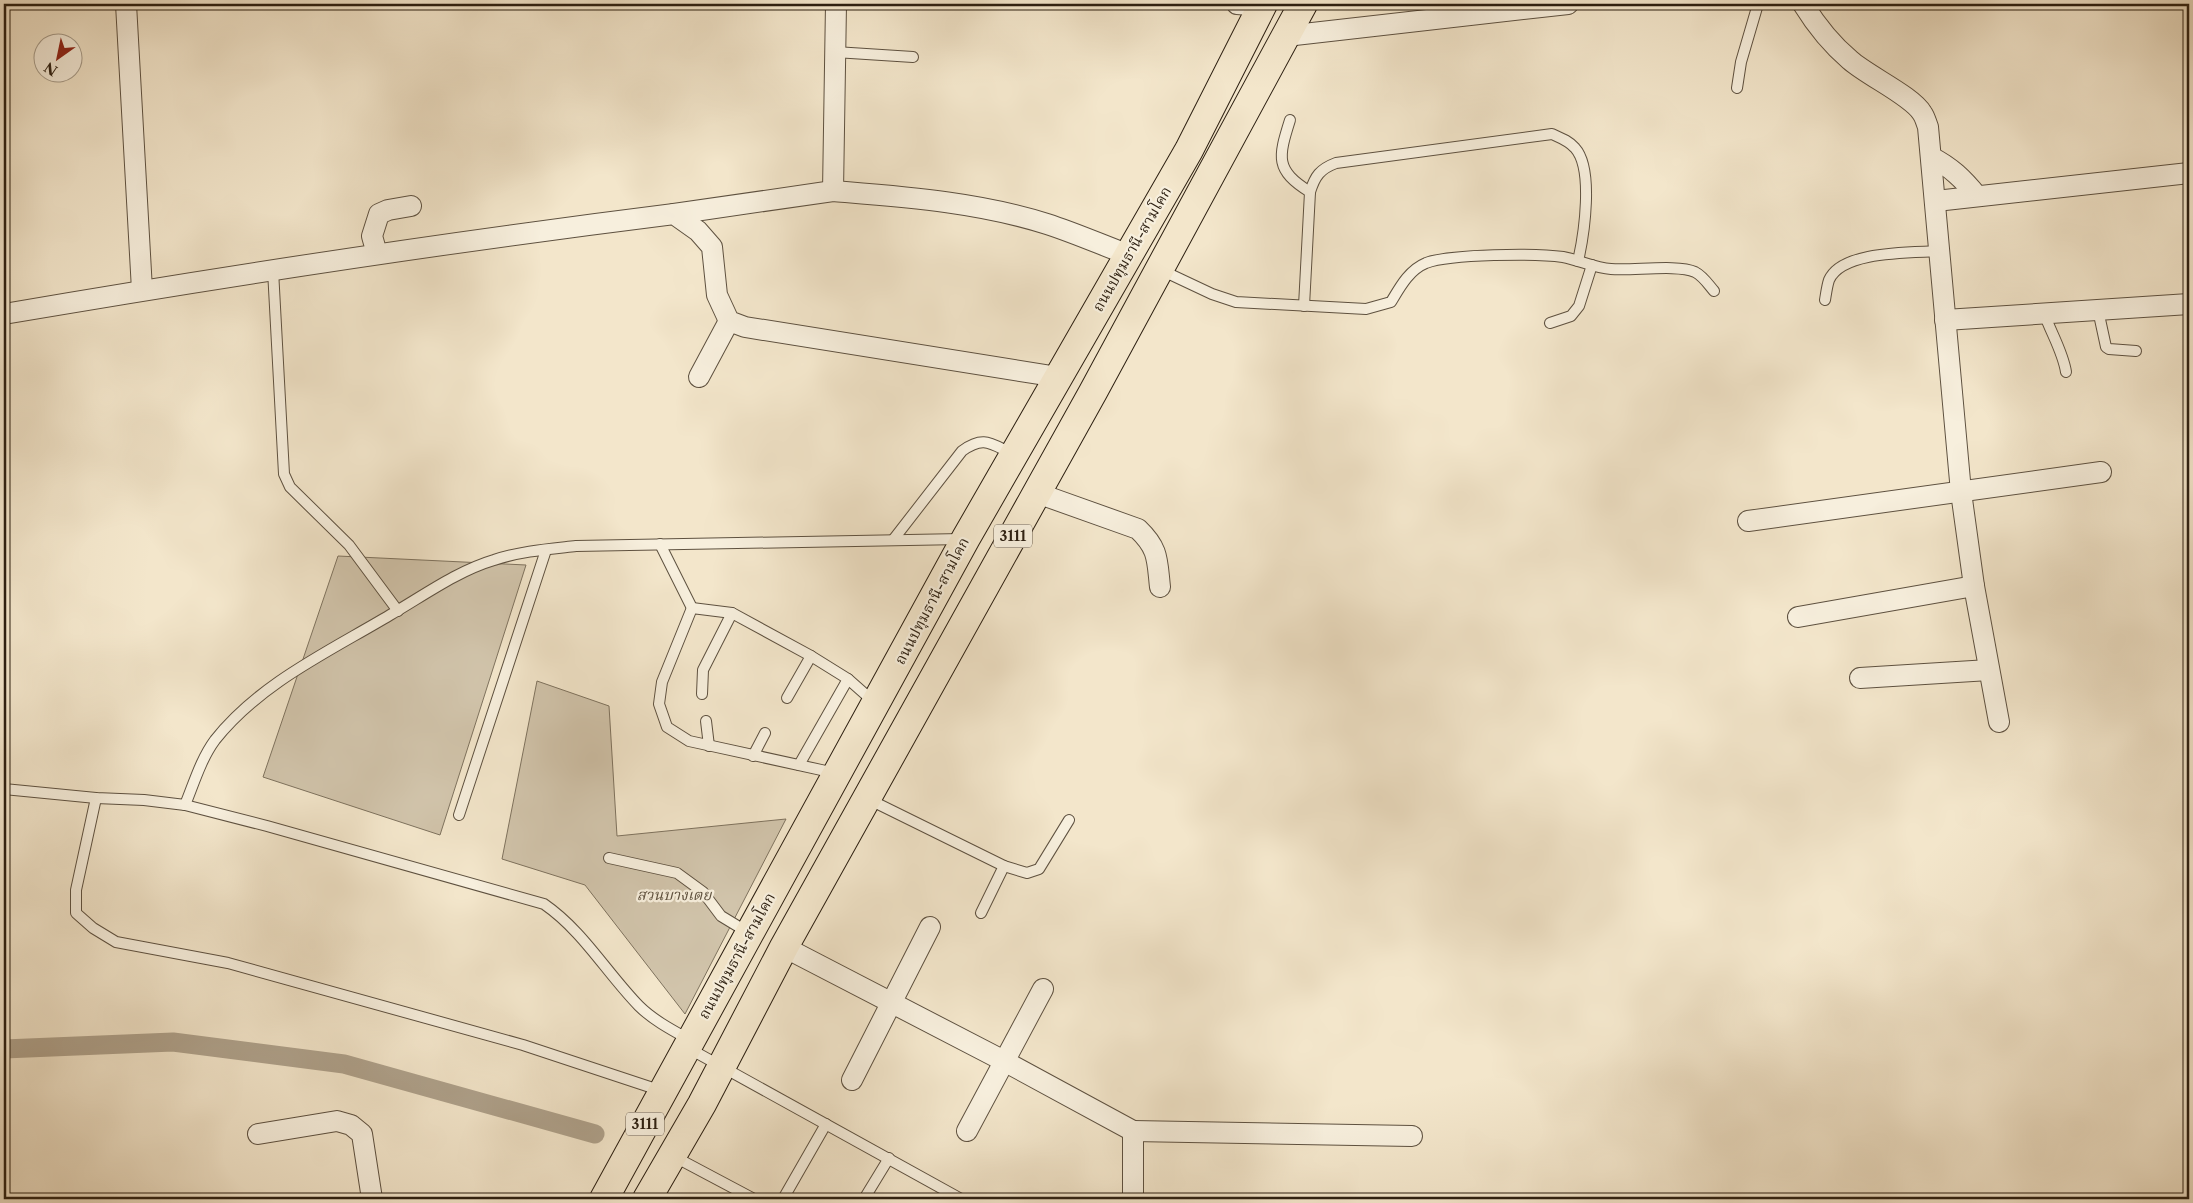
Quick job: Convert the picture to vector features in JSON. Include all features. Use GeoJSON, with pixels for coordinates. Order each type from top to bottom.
{"type":"FeatureCollection","features":[{"type":"Feature","properties":{"kind":"main road","name":"3111"},"geometry":{"type":"LineString","coordinates":[[647,1199],[722,1067],[784,947],[1161,270],[1303,4]]}},
{"type":"Feature","properties":{"kind":"main road","name":"ถนนปทุมธานี-สามโคก"},"geometry":{"type":"LineString","coordinates":[[604,1199],[966,538],[1189,150],[1254,5]]}},
{"type":"Feature","properties":{"kind":"street"},"geometry":{"type":"LineString","coordinates":[[126,4],[142,290]]}},
{"type":"Feature","properties":{"kind":"street"},"geometry":{"type":"LineString","coordinates":[[833,191],[836,4]]}},
{"type":"Feature","properties":{"kind":"street"},"geometry":{"type":"LineString","coordinates":[[1286,36],[1568,4]]}},
{"type":"Feature","properties":{"kind":"street"},"geometry":{"type":"LineString","coordinates":[[1802,4],[1815,22],[1850,61],[1914,103],[1922,113],[1928,127],[1961,492],[1974,586],[1999,722]]}},
{"type":"Feature","properties":{"kind":"street"},"geometry":{"type":"LineString","coordinates":[[1931,157],[1954,170],[1977,196]]}},
{"type":"Feature","properties":{"kind":"street"},"geometry":{"type":"LineString","coordinates":[[1936,201],[2189,173]]}},
{"type":"Feature","properties":{"kind":"street"},"geometry":{"type":"LineString","coordinates":[[4,314],[142,290],[493,236],[674,214],[833,191],[926,198],[997,211],[1047,224],[1129,255]]}},
{"type":"Feature","properties":{"kind":"street"},"geometry":{"type":"LineString","coordinates":[[377,254],[372,236],[379,214],[388,210],[411,206]]}},
{"type":"Feature","properties":{"kind":"street"},"geometry":{"type":"LineString","coordinates":[[674,214],[698,231],[712,247],[717,295],[729,321],[745,327],[1058,377]]}},
{"type":"Feature","properties":{"kind":"street"},"geometry":{"type":"LineString","coordinates":[[1945,320],[2189,304]]}},
{"type":"Feature","properties":{"kind":"street"},"geometry":{"type":"LineString","coordinates":[[699,377],[729,321]]}},
{"type":"Feature","properties":{"kind":"street"},"geometry":{"type":"LineString","coordinates":[[1748,521],[2101,472]]}},
{"type":"Feature","properties":{"kind":"street"},"geometry":{"type":"LineString","coordinates":[[1038,493],[1138,529],[1151,541],[1157,553],[1160,587]]}},
{"type":"Feature","properties":{"kind":"street"},"geometry":{"type":"LineString","coordinates":[[1798,617],[1974,586]]}},
{"type":"Feature","properties":{"kind":"street"},"geometry":{"type":"LineString","coordinates":[[1860,678],[1989,670]]}},
{"type":"Feature","properties":{"kind":"street"},"geometry":{"type":"LineString","coordinates":[[852,1080],[930,927]]}},
{"type":"Feature","properties":{"kind":"street"},"geometry":{"type":"LineString","coordinates":[[784,947],[1004,1060],[1134,1131],[1412,1136]]}},
{"type":"Feature","properties":{"kind":"street"},"geometry":{"type":"LineString","coordinates":[[967,1131],[1043,989]]}},
{"type":"Feature","properties":{"kind":"street"},"geometry":{"type":"LineString","coordinates":[[258,1134],[337,1121],[351,1125],[362,1134],[372,1199]]}},
{"type":"Feature","properties":{"kind":"street"},"geometry":{"type":"LineString","coordinates":[[1133,1199],[1134,1131]]}},
{"type":"Feature","properties":{"kind":"lane"},"geometry":{"type":"LineString","coordinates":[[1736,88],[1741,62],[1758,4]]}},
{"type":"Feature","properties":{"kind":"lane"},"geometry":{"type":"LineString","coordinates":[[835,52],[913,57]]}},
{"type":"Feature","properties":{"kind":"lane"},"geometry":{"type":"LineString","coordinates":[[1290,120],[1282,144],[1285,172],[1295,182],[1310,192]]}},
{"type":"Feature","properties":{"kind":"lane"},"geometry":{"type":"LineString","coordinates":[[1304,306],[1310,192],[1314,178],[1324,168],[1336,163],[1552,134],[1568,141],[1577,149],[1584,166],[1586,218],[1578,261]]}},
{"type":"Feature","properties":{"kind":"lane"},"geometry":{"type":"LineString","coordinates":[[1825,300],[1829,279],[1853,261],[1881,254],[1940,251]]}},
{"type":"Feature","properties":{"kind":"lane"},"geometry":{"type":"LineString","coordinates":[[1161,270],[1212,294],[1236,302],[1366,310],[1391,302],[1402,282],[1414,270],[1426,263],[1462,257],[1548,255],[1610,269],[1694,271],[1702,276],[1714,291]]}},
{"type":"Feature","properties":{"kind":"lane"},"geometry":{"type":"LineString","coordinates":[[1550,323],[1571,316],[1579,306],[1592,265]]}},
{"type":"Feature","properties":{"kind":"lane"},"geometry":{"type":"LineString","coordinates":[[273,270],[284,474],[290,487],[349,545],[398,611]]}},
{"type":"Feature","properties":{"kind":"lane"},"geometry":{"type":"LineString","coordinates":[[2098,310],[2106,347],[2109,349],[2136,351]]}},
{"type":"Feature","properties":{"kind":"lane"},"geometry":{"type":"LineString","coordinates":[[2044,313],[2065,363],[2066,372]]}},
{"type":"Feature","properties":{"kind":"lane"},"geometry":{"type":"LineString","coordinates":[[893,540],[952,462],[968,446],[974,442],[984,441],[1014,455]]}},
{"type":"Feature","properties":{"kind":"lane"},"geometry":{"type":"LineString","coordinates":[[185,805],[202,762],[216,740],[251,704],[281,680],[450,580],[494,560],[576,546],[966,538]]}},
{"type":"Feature","properties":{"kind":"lane"},"geometry":{"type":"LineString","coordinates":[[660,544],[692,608],[662,682],[659,704],[667,727],[689,742],[838,774]]}},
{"type":"Feature","properties":{"kind":"lane"},"geometry":{"type":"LineString","coordinates":[[459,815],[546,550]]}},
{"type":"Feature","properties":{"kind":"lane"},"geometry":{"type":"LineString","coordinates":[[692,608],[732,613],[812,656],[848,679],[876,704]]}},
{"type":"Feature","properties":{"kind":"lane"},"geometry":{"type":"LineString","coordinates":[[702,694],[704,670],[732,613]]}},
{"type":"Feature","properties":{"kind":"lane"},"geometry":{"type":"LineString","coordinates":[[787,698],[812,656]]}},
{"type":"Feature","properties":{"kind":"lane"},"geometry":{"type":"LineString","coordinates":[[799,765],[848,679]]}},
{"type":"Feature","properties":{"kind":"lane"},"geometry":{"type":"LineString","coordinates":[[706,721],[709,746]]}},
{"type":"Feature","properties":{"kind":"lane"},"geometry":{"type":"LineString","coordinates":[[753,756],[765,733]]}},
{"type":"Feature","properties":{"kind":"lane"},"geometry":{"type":"LineString","coordinates":[[4,789],[185,805],[267,826],[544,904],[564,918],[639,1006],[655,1020],[722,1067],[889,1158],[948,1196],[961,1199]]}},
{"type":"Feature","properties":{"kind":"lane"},"geometry":{"type":"LineString","coordinates":[[96,798],[76,890],[76,913],[93,928],[116,942],[228,963],[523,1045],[663,1092]]}},
{"type":"Feature","properties":{"kind":"lane"},"geometry":{"type":"LineString","coordinates":[[867,798],[1004,866],[1027,873],[1038,869],[1069,820]]}},
{"type":"Feature","properties":{"kind":"lane"},"geometry":{"type":"LineString","coordinates":[[609,858],[677,873],[703,892],[721,916],[750,933]]}},
{"type":"Feature","properties":{"kind":"lane"},"geometry":{"type":"LineString","coordinates":[[981,913],[1004,866]]}},
{"type":"Feature","properties":{"kind":"lane"},"geometry":{"type":"LineString","coordinates":[[783,1199],[826,1124]]}},
{"type":"Feature","properties":{"kind":"lane"},"geometry":{"type":"LineString","coordinates":[[672,1155],[754,1199]]}},
{"type":"Feature","properties":{"kind":"lane"},"geometry":{"type":"LineString","coordinates":[[864,1199],[889,1158]]}},
{"type":"Feature","properties":{"kind":"green space"},"geometry":{"type":"Polygon","coordinates":[[[338,556],[526,565],[440,835],[263,777],[338,556]]]}},
{"type":"Feature","properties":{"kind":"green space","name":"สวนบางเตย"},"geometry":{"type":"Polygon","coordinates":[[[537,681],[609,706],[617,836],[786,819],[685,1014],[585,885],[502,859],[537,681]]]}},
{"type":"Feature","properties":{"kind":"waterway"},"geometry":{"type":"LineString","coordinates":[[4,1049],[173,1042],[344,1064],[595,1134]]}}]}
